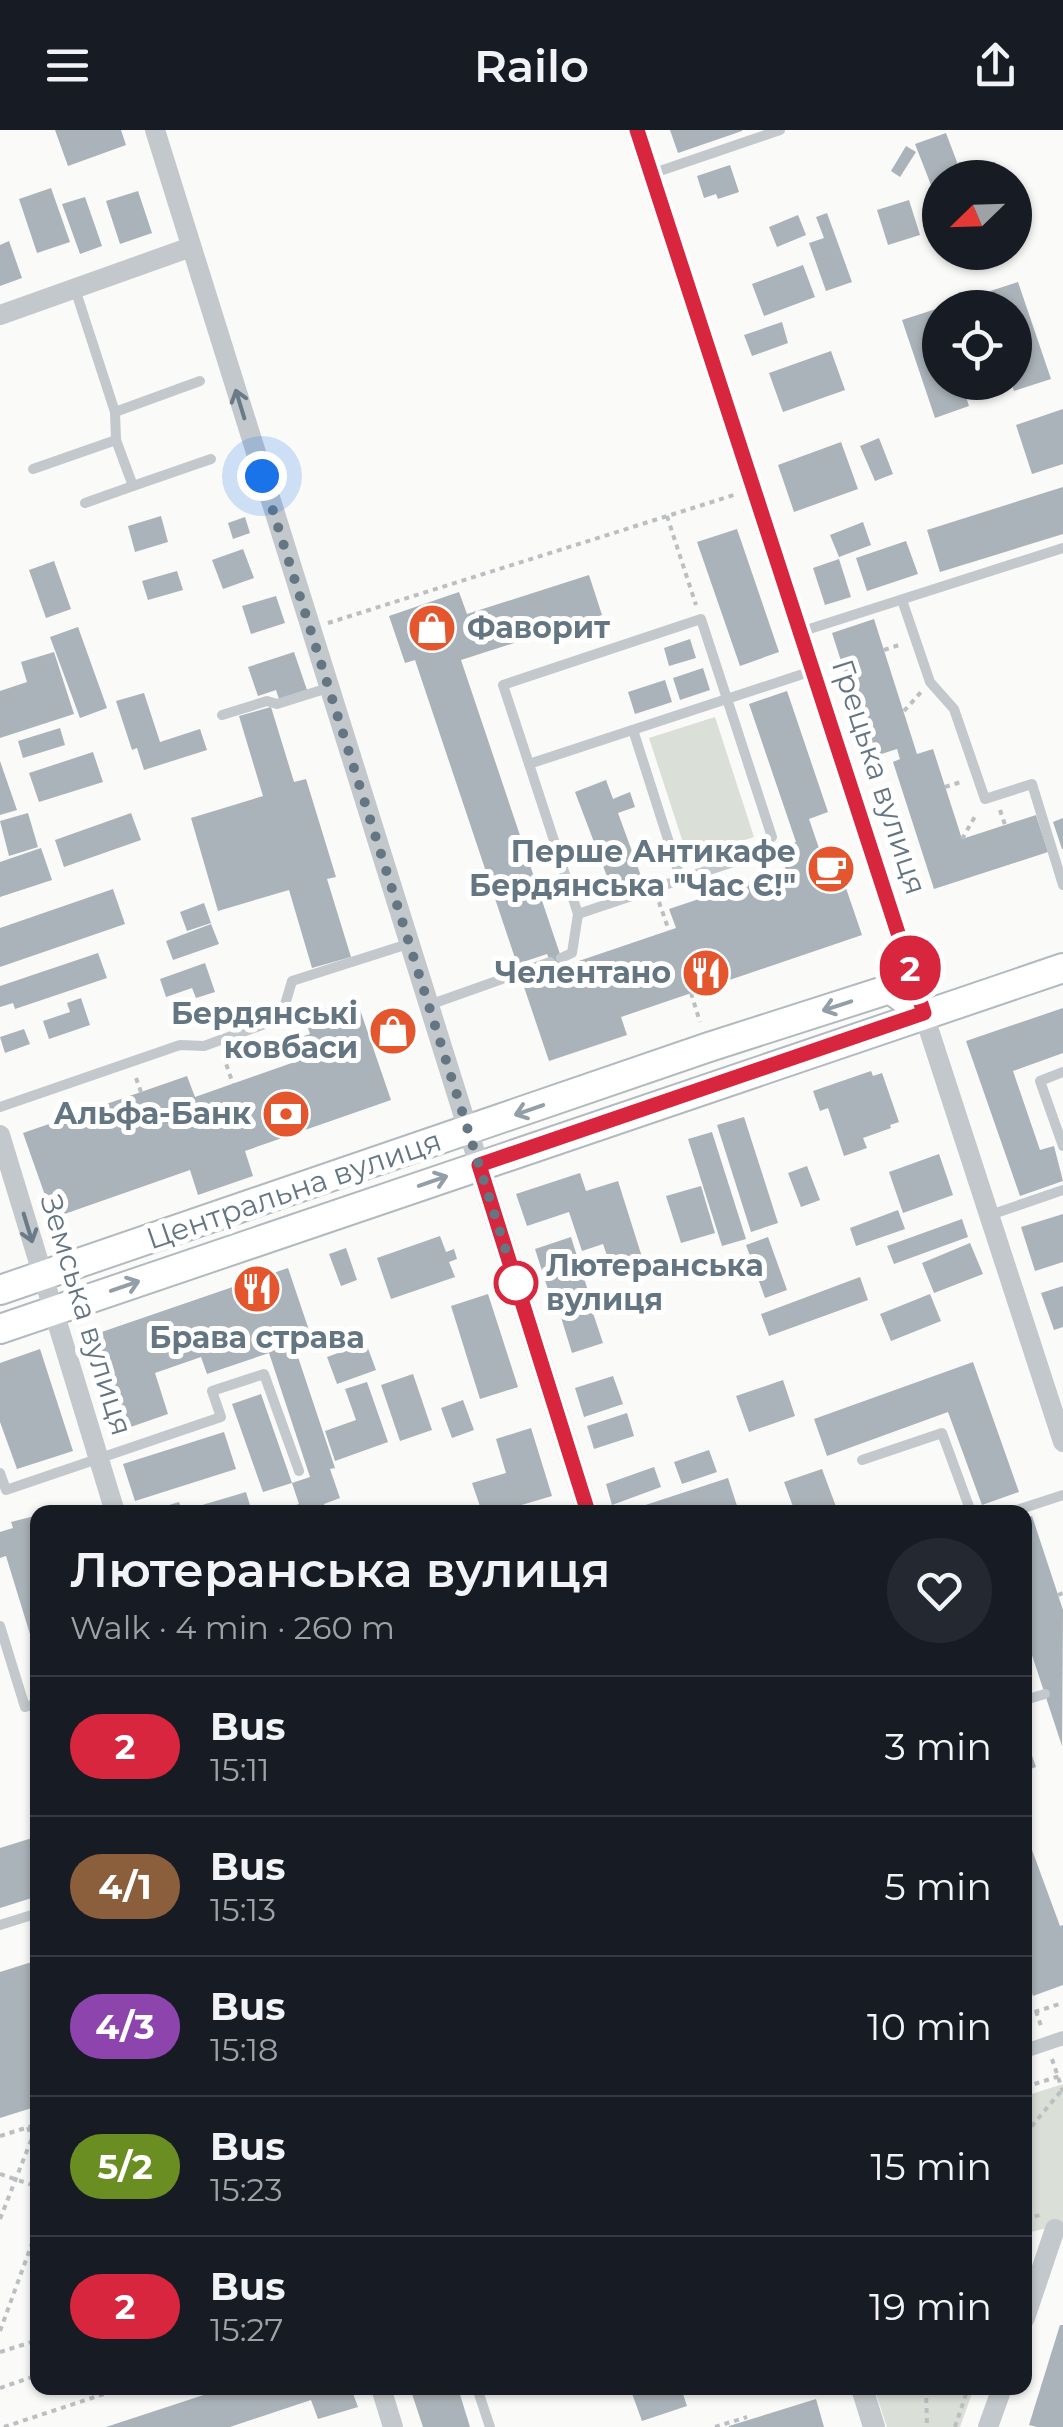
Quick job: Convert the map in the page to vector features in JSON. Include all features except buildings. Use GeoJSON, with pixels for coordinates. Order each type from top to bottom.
{"type":"FeatureCollection","features":[{"type":"Feature","properties":{"kind":"main road","name":"Центральна вулиця"},"geometry":{"type":"LineString","coordinates":[[0,1329],[1063,968]]}},
{"type":"Feature","properties":{"kind":"main road","name":"Центральна вулиця"},"geometry":{"type":"LineString","coordinates":[[0,1290],[709,1047],[890,989],[924,1013]]}},
{"type":"Feature","properties":{"kind":"street"},"geometry":{"type":"LineString","coordinates":[[155,130],[586,1505]]}},
{"type":"Feature","properties":{"kind":"street","name":"Грецька вулиця"},"geometry":{"type":"LineString","coordinates":[[636,130],[1063,1442]]}},
{"type":"Feature","properties":{"kind":"street"},"geometry":{"type":"LineString","coordinates":[[0,314],[191,248]]}},
{"type":"Feature","properties":{"kind":"street","name":"Земська вулиця"},"geometry":{"type":"LineString","coordinates":[[0,1135],[113,1505]]}},
{"type":"Feature","properties":{"kind":"street"},"geometry":{"type":"LineString","coordinates":[[1032,2049],[1063,2038]]}},
{"type":"Feature","properties":{"kind":"street"},"geometry":{"type":"LineString","coordinates":[[1032,2299],[1059,2228]]}},
{"type":"Feature","properties":{"kind":"street"},"geometry":{"type":"LineString","coordinates":[[383,2395],[394,2427]]}},
{"type":"Feature","properties":{"kind":"street"},"geometry":{"type":"LineString","coordinates":[[864,2395],[874,2427]]}},
{"type":"Feature","properties":{"kind":"street"},"geometry":{"type":"LineString","coordinates":[[988,2427],[999,2395]]}},
{"type":"Feature","properties":{"kind":"lane"},"geometry":{"type":"LineString","coordinates":[[651,174],[780,130]]}},
{"type":"Feature","properties":{"kind":"lane"},"geometry":{"type":"LineString","coordinates":[[75,288],[115,412],[116,440],[132,486]]}},
{"type":"Feature","properties":{"kind":"lane"},"geometry":{"type":"LineString","coordinates":[[115,412],[200,381]]}},
{"type":"Feature","properties":{"kind":"lane"},"geometry":{"type":"LineString","coordinates":[[33,470],[116,440]]}},
{"type":"Feature","properties":{"kind":"lane"},"geometry":{"type":"LineString","coordinates":[[86,504],[211,459]]}},
{"type":"Feature","properties":{"kind":"lane"},"geometry":{"type":"LineString","coordinates":[[800,632],[1063,548]]}},
{"type":"Feature","properties":{"kind":"lane"},"geometry":{"type":"LineString","coordinates":[[902,600],[930,682],[954,709],[985,799],[1032,784],[1063,884]]}},
{"type":"Feature","properties":{"kind":"lane"},"geometry":{"type":"LineString","coordinates":[[428,1006],[572,953],[578,914],[503,685],[701,619],[772,837],[745,858],[578,914]]}},
{"type":"Feature","properties":{"kind":"lane"},"geometry":{"type":"LineString","coordinates":[[529,764],[812,671]]}},
{"type":"Feature","properties":{"kind":"lane"},"geometry":{"type":"LineString","coordinates":[[222,715],[328,688]]}},
{"type":"Feature","properties":{"kind":"lane"},"geometry":{"type":"LineString","coordinates":[[633,730],[681,880]]}},
{"type":"Feature","properties":{"kind":"lane"},"geometry":{"type":"LineString","coordinates":[[0,1107],[180,1045],[204,1046],[281,1018],[292,981],[408,944]]}},
{"type":"Feature","properties":{"kind":"lane"},"geometry":{"type":"LineString","coordinates":[[1063,1072],[1040,1080],[1063,1146]]}},
{"type":"Feature","properties":{"kind":"lane"},"geometry":{"type":"LineString","coordinates":[[990,1215],[1063,1190]]}},
{"type":"Feature","properties":{"kind":"lane"},"geometry":{"type":"LineString","coordinates":[[0,1473],[3,1495],[221,1418],[212,1391],[264,1374],[299,1471]]}},
{"type":"Feature","properties":{"kind":"lane"},"geometry":{"type":"LineString","coordinates":[[862,1460],[942,1433],[968,1505]]}},
{"type":"Feature","properties":{"kind":"lane"},"geometry":{"type":"LineString","coordinates":[[1032,1506],[1063,1496]]}},
{"type":"Feature","properties":{"kind":"lane"},"geometry":{"type":"LineString","coordinates":[[0,1626],[25,1707],[30,1706]]}},
{"type":"Feature","properties":{"kind":"lane"},"geometry":{"type":"LineString","coordinates":[[1032,1698],[1045,1694]]}},
{"type":"Feature","properties":{"kind":"lane"},"geometry":{"type":"LineString","coordinates":[[0,1925],[30,1916]]}},
{"type":"Feature","properties":{"kind":"lane"},"geometry":{"type":"LineString","coordinates":[[479,2395],[490,2427]]}},
{"type":"Feature","properties":{"kind":"path"},"geometry":{"type":"LineString","coordinates":[[310,629],[753,489]]}},
{"type":"Feature","properties":{"kind":"path"},"geometry":{"type":"LineString","coordinates":[[668,516],[701,619]]}},
{"type":"Feature","properties":{"kind":"path"},"geometry":{"type":"LineString","coordinates":[[904,711],[930,682]]}},
{"type":"Feature","properties":{"kind":"path"},"geometry":{"type":"LineString","coordinates":[[962,839],[985,799]]}},
{"type":"Feature","properties":{"kind":"path"},"geometry":{"type":"LineString","coordinates":[[654,888],[669,931]]}},
{"type":"Feature","properties":{"kind":"path"},"geometry":{"type":"LineString","coordinates":[[691,993],[709,1047]]}},
{"type":"Feature","properties":{"kind":"path"},"geometry":{"type":"LineString","coordinates":[[281,1018],[306,1058]]}},
{"type":"Feature","properties":{"kind":"path"},"geometry":{"type":"LineString","coordinates":[[218,1041],[232,1084]]}},
{"type":"Feature","properties":{"kind":"path"},"geometry":{"type":"LineString","coordinates":[[1032,2013],[1063,2002]]}},
{"type":"Feature","properties":{"kind":"path"},"geometry":{"type":"LineString","coordinates":[[1032,2085],[1063,2075]]}},
{"type":"Feature","properties":{"kind":"path"},"geometry":{"type":"LineString","coordinates":[[1032,2126],[1062,2090]]}},
{"type":"Feature","properties":{"kind":"path"},"geometry":{"type":"LineString","coordinates":[[0,2136],[28,2127],[30,2132]]}},
{"type":"Feature","properties":{"kind":"path"},"geometry":{"type":"LineString","coordinates":[[0,2217],[30,2143]]}},
{"type":"Feature","properties":{"kind":"path"},"geometry":{"type":"LineString","coordinates":[[0,2174],[30,2185]]}},
{"type":"Feature","properties":{"kind":"path"},"geometry":{"type":"LineString","coordinates":[[0,2331],[30,2250]]}},
{"type":"Feature","properties":{"kind":"path"},"geometry":{"type":"LineString","coordinates":[[0,2352],[30,2343]]}},
{"type":"Feature","properties":{"kind":"path"},"geometry":{"type":"LineString","coordinates":[[0,2388],[30,2379]]}},
{"type":"Feature","properties":{"kind":"path"},"geometry":{"type":"LineString","coordinates":[[4,2427],[101,2395]]}},
{"type":"Feature","properties":{"kind":"path"},"geometry":{"type":"LineString","coordinates":[[926,2395],[926,2427]]}},
{"type":"Feature","properties":{"kind":"path"},"geometry":{"type":"LineString","coordinates":[[955,2427],[966,2395]]}},
{"type":"Feature","properties":{"kind":"path"},"geometry":{"type":"LineString","coordinates":[[715,2427],[747,2417]]}},
{"type":"Feature","properties":{"kind":"shaded area"},"geometry":{"type":"Polygon","coordinates":[[[715,717],[754,837],[688,858],[649,738],[715,717]]]}},
{"type":"Feature","properties":{"kind":"shaded area"},"geometry":{"type":"Polygon","coordinates":[[[1063,2084],[1063,2224],[1032,2232],[1032,2094],[1063,2084]]]}},
{"type":"Feature","properties":{"kind":"shaded area"},"geometry":{"type":"Polygon","coordinates":[[[876,2395],[971,2395],[960,2427],[887,2427],[876,2395]]]}},
{"type":"Feature","properties":{"kind":"bus line","name":"2"},"geometry":{"type":"LineString","coordinates":[[586,1505],[479,1165],[924,1013],[637,130]]}},
{"type":"Feature","properties":{"kind":"place","name":"Фаворит"},"geometry":{"type":"Point","coordinates":[432,628]}},
{"type":"Feature","properties":{"kind":"place","name":"Перше Антикафе Бердянська \"Час Є!\""},"geometry":{"type":"Point","coordinates":[831,869]}},
{"type":"Feature","properties":{"kind":"place","name":"Челентано"},"geometry":{"type":"Point","coordinates":[706,973]}},
{"type":"Feature","properties":{"kind":"place","name":"Бердянські ковбаси"},"geometry":{"type":"Point","coordinates":[393,1031]}},
{"type":"Feature","properties":{"kind":"place","name":"Альфа-Банк"},"geometry":{"type":"Point","coordinates":[286,1114]}},
{"type":"Feature","properties":{"kind":"place","name":"Лютеранська вулиця"},"geometry":{"type":"Point","coordinates":[516,1283]}},
{"type":"Feature","properties":{"kind":"place","name":"Брава страва"},"geometry":{"type":"Point","coordinates":[257,1289]}},
{"type":"Feature","properties":{"kind":"route"},"geometry":{"type":"LineString","coordinates":[[262,476],[518,1289],[516,1283]]}}]}
